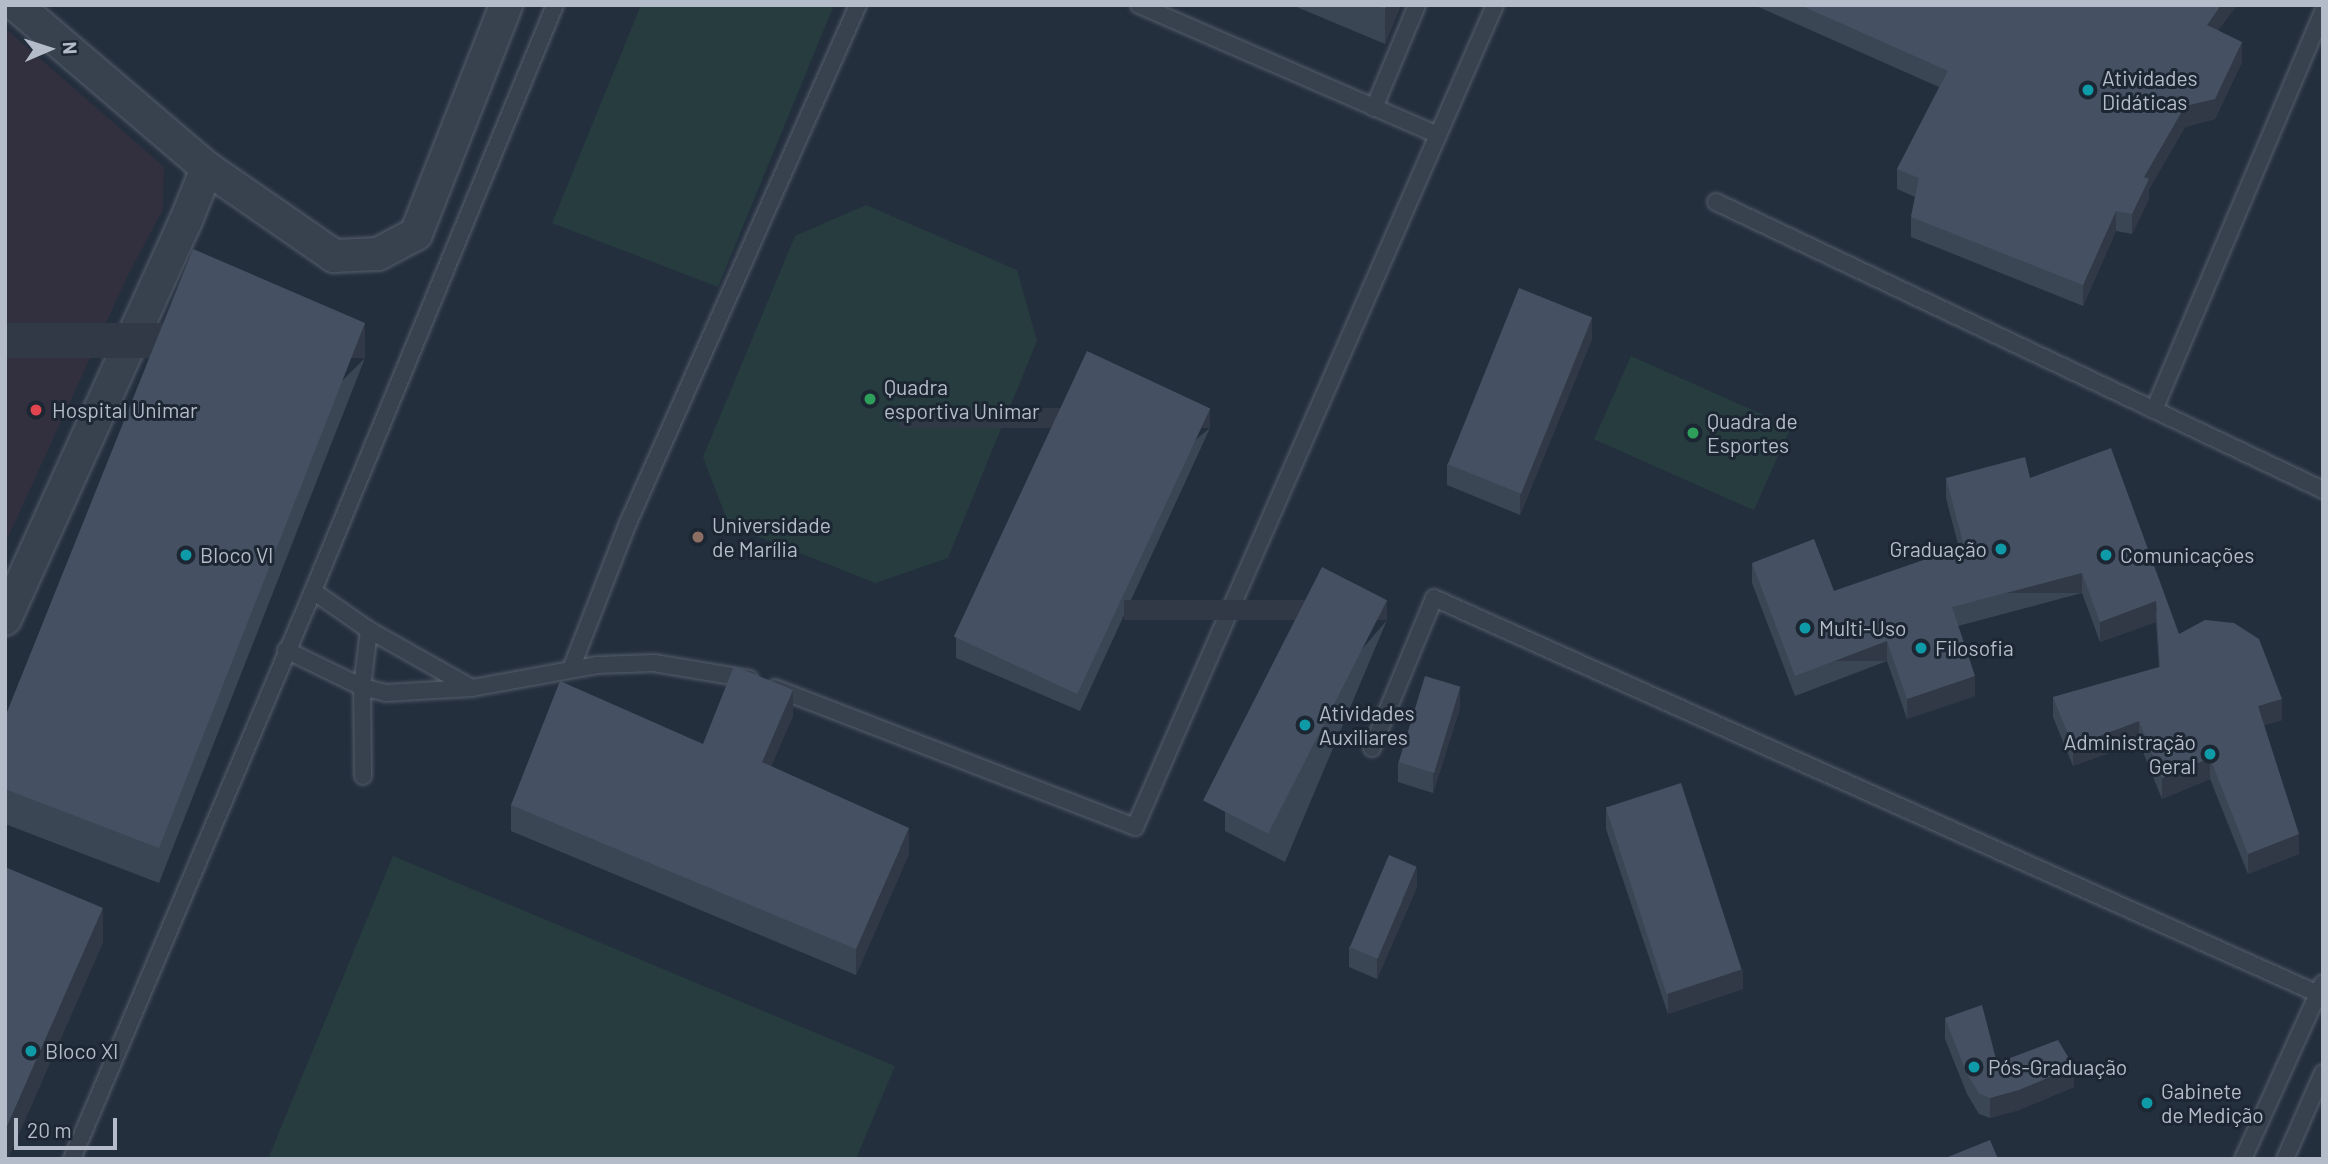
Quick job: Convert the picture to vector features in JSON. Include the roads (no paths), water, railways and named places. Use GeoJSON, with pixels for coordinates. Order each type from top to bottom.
{"type":"FeatureCollection","features":[{"type":"Feature","properties":{"kind":"street"},"geometry":{"type":"LineString","coordinates":[[16,5],[207,168],[334,256],[377,254],[416,234],[506,5]]}},
{"type":"Feature","properties":{"kind":"street"},"geometry":{"type":"LineString","coordinates":[[5,619],[185,223],[207,168]]}},
{"type":"Feature","properties":{"kind":"lane"},"geometry":{"type":"LineString","coordinates":[[72,1159],[313,591],[555,5]]}},
{"type":"Feature","properties":{"kind":"lane"},"geometry":{"type":"LineString","coordinates":[[571,669],[628,523],[858,5]]}},
{"type":"Feature","properties":{"kind":"lane"},"geometry":{"type":"LineString","coordinates":[[1374,108],[1417,5]]}},
{"type":"Feature","properties":{"kind":"lane"},"geometry":{"type":"LineString","coordinates":[[286,650],[362,687],[386,693],[472,688],[571,669],[654,663],[748,678],[1135,828],[1495,5]]}},
{"type":"Feature","properties":{"kind":"lane"},"geometry":{"type":"LineString","coordinates":[[1148,7],[1438,135]]}},
{"type":"Feature","properties":{"kind":"lane"},"geometry":{"type":"LineString","coordinates":[[2154,410],[2323,12]]}},
{"type":"Feature","properties":{"kind":"lane"},"geometry":{"type":"LineString","coordinates":[[1716,202],[2323,490]]}},
{"type":"Feature","properties":{"kind":"lane"},"geometry":{"type":"LineString","coordinates":[[313,591],[369,630],[472,688]]}},
{"type":"Feature","properties":{"kind":"lane"},"geometry":{"type":"LineString","coordinates":[[1372,748],[1434,598],[2321,991],[2244,1159]]}},
{"type":"Feature","properties":{"kind":"lane"},"geometry":{"type":"LineString","coordinates":[[363,776],[362,687],[369,630]]}},
{"type":"Feature","properties":{"kind":"lane"},"geometry":{"type":"LineString","coordinates":[[2285,1159],[2323,1073]]}},
{"type":"Feature","properties":{"kind":"place","name":"Atividades Didáticas"},"geometry":{"type":"Point","coordinates":[2088,90]}},
{"type":"Feature","properties":{"kind":"place","name":"Quadra esportiva Unimar"},"geometry":{"type":"Point","coordinates":[870,399]}},
{"type":"Feature","properties":{"kind":"place","name":"Hospital Unimar"},"geometry":{"type":"Point","coordinates":[36,410]}},
{"type":"Feature","properties":{"kind":"place","name":"Quadra de Esportes"},"geometry":{"type":"Point","coordinates":[1693,433]}},
{"type":"Feature","properties":{"kind":"place","name":"Universidade de Marília"},"geometry":{"type":"Point","coordinates":[698,537]}},
{"type":"Feature","properties":{"kind":"place","name":"Graduação"},"geometry":{"type":"Point","coordinates":[2001,549]}},
{"type":"Feature","properties":{"kind":"place","name":"Bloco Vl"},"geometry":{"type":"Point","coordinates":[186,555]}},
{"type":"Feature","properties":{"kind":"place","name":"Comunicações"},"geometry":{"type":"Point","coordinates":[2106,555]}},
{"type":"Feature","properties":{"kind":"place","name":"Multi-Uso"},"geometry":{"type":"Point","coordinates":[1805,628]}},
{"type":"Feature","properties":{"kind":"place","name":"Filosofia"},"geometry":{"type":"Point","coordinates":[1921,648]}},
{"type":"Feature","properties":{"kind":"place","name":"Atividades Auxiliares"},"geometry":{"type":"Point","coordinates":[1305,725]}},
{"type":"Feature","properties":{"kind":"place","name":"Administração Geral"},"geometry":{"type":"Point","coordinates":[2210,754]}},
{"type":"Feature","properties":{"kind":"place","name":"Bloco Xl"},"geometry":{"type":"Point","coordinates":[31,1051]}},
{"type":"Feature","properties":{"kind":"place","name":"Pós-Graduação"},"geometry":{"type":"Point","coordinates":[1974,1067]}},
{"type":"Feature","properties":{"kind":"place","name":"Gabinete de Medição"},"geometry":{"type":"Point","coordinates":[2147,1103]}}]}
